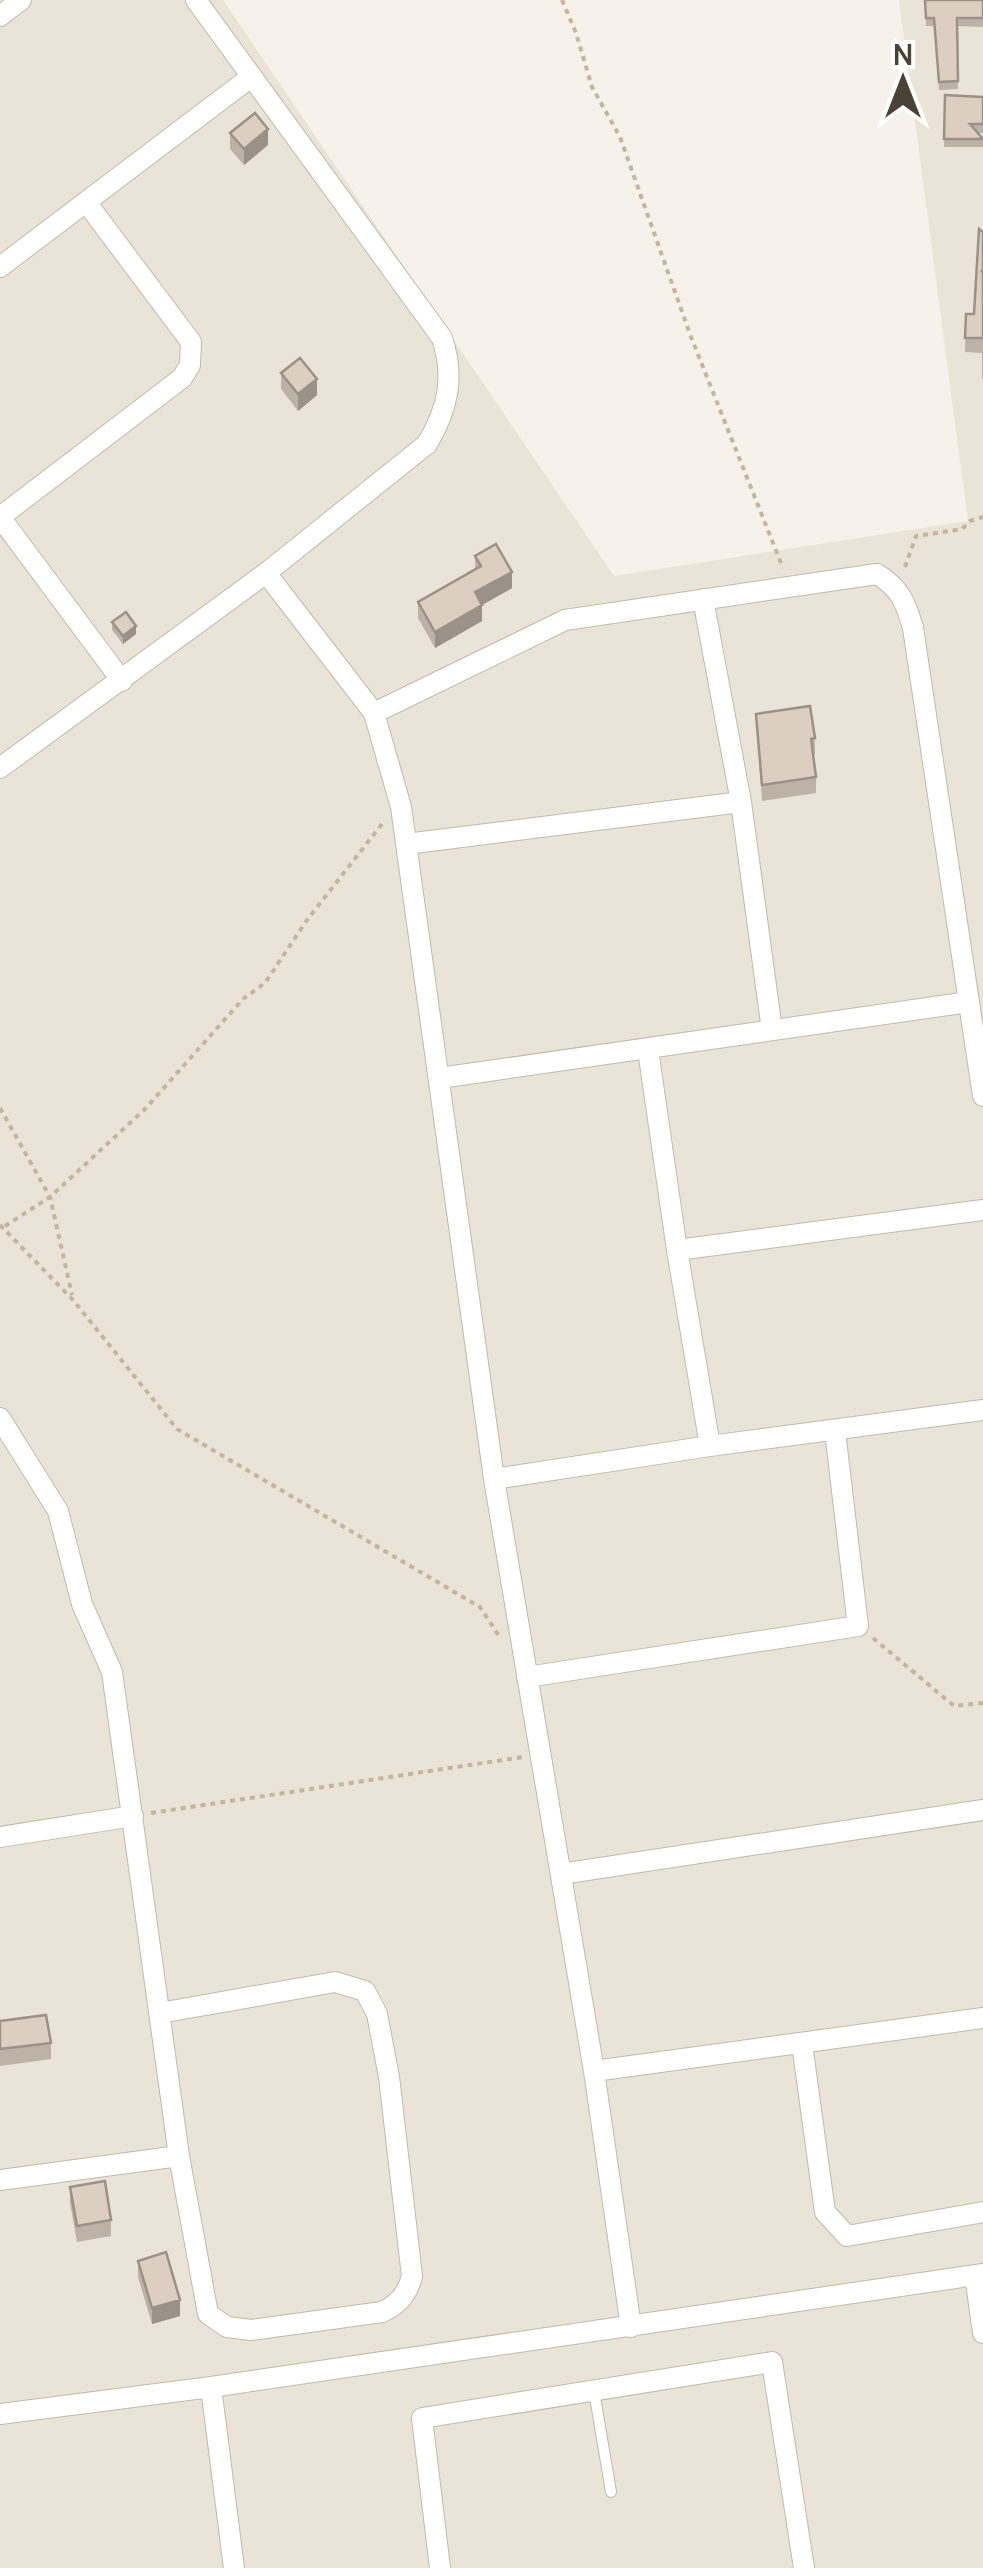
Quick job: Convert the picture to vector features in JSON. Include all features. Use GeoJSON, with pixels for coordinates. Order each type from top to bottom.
{"type":"FeatureCollection","features":[{"type":"Feature","properties":{"kind":"street"},"geometry":{"type":"LineString","coordinates":[[0,16],[21,0]]}},
{"type":"Feature","properties":{"kind":"street"},"geometry":{"type":"LineString","coordinates":[[0,768],[266,573],[427,444],[440,422],[448,396],[450,375],[442,338],[196,0]]}},
{"type":"Feature","properties":{"kind":"street"},"geometry":{"type":"LineString","coordinates":[[0,267],[251,77]]}},
{"type":"Feature","properties":{"kind":"street"},"geometry":{"type":"LineString","coordinates":[[86,202],[191,342],[190,365],[182,378],[0,517],[122,681]]}},
{"type":"Feature","properties":{"kind":"street"},"geometry":{"type":"LineString","coordinates":[[266,573],[374,713],[401,806],[494,1479],[594,2071],[632,2327]]}},
{"type":"Feature","properties":{"kind":"street"},"geometry":{"type":"LineString","coordinates":[[374,713],[546,627],[621,610],[877,574],[892,582],[905,598],[913,628],[983,1096]]}},
{"type":"Feature","properties":{"kind":"street"},"geometry":{"type":"LineString","coordinates":[[703,599],[741,802],[772,1030]]}},
{"type":"Feature","properties":{"kind":"street"},"geometry":{"type":"LineString","coordinates":[[406,844],[741,802]]}},
{"type":"Feature","properties":{"kind":"street"},"geometry":{"type":"LineString","coordinates":[[440,1078],[969,1002]]}},
{"type":"Feature","properties":{"kind":"street"},"geometry":{"type":"LineString","coordinates":[[648,1050],[710,1446]]}},
{"type":"Feature","properties":{"kind":"street"},"geometry":{"type":"LineString","coordinates":[[677,1250],[983,1210]]}},
{"type":"Feature","properties":{"kind":"street"},"geometry":{"type":"LineString","coordinates":[[494,1479],[983,1410]]}},
{"type":"Feature","properties":{"kind":"street"},"geometry":{"type":"LineString","coordinates":[[0,1418],[58,1511],[82,1604],[112,1672],[179,2156],[208,2314],[238,2330],[251,2330],[382,2312],[392,2307],[406,2292],[412,2276],[390,2078],[378,2014],[365,1990],[335,1982],[160,2013]]}},
{"type":"Feature","properties":{"kind":"street"},"geometry":{"type":"LineString","coordinates":[[527,1678],[858,1626],[835,1430]]}},
{"type":"Feature","properties":{"kind":"street"},"geometry":{"type":"LineString","coordinates":[[561,1874],[983,1810]]}},
{"type":"Feature","properties":{"kind":"street"},"geometry":{"type":"LineString","coordinates":[[0,1837],[134,1816]]}},
{"type":"Feature","properties":{"kind":"street"},"geometry":{"type":"LineString","coordinates":[[594,2071],[983,2018]]}},
{"type":"Feature","properties":{"kind":"street"},"geometry":{"type":"LineString","coordinates":[[802,2044],[825,2212],[847,2236],[983,2212]]}},
{"type":"Feature","properties":{"kind":"street"},"geometry":{"type":"LineString","coordinates":[[0,2180],[179,2156]]}},
{"type":"Feature","properties":{"kind":"street"},"geometry":{"type":"LineString","coordinates":[[0,2414],[211,2388],[979,2274],[983,2334]]}},
{"type":"Feature","properties":{"kind":"street"},"geometry":{"type":"LineString","coordinates":[[440,2568],[422,2418],[772,2362],[804,2568]]}},
{"type":"Feature","properties":{"kind":"street"},"geometry":{"type":"LineString","coordinates":[[211,2388],[234,2568]]}},
{"type":"Feature","properties":{"kind":"lane"},"geometry":{"type":"LineString","coordinates":[[594,2390],[611,2492]]}},
{"type":"Feature","properties":{"kind":"path"},"geometry":{"type":"LineString","coordinates":[[562,0],[592,87],[620,138],[690,337],[790,587]]}},
{"type":"Feature","properties":{"kind":"path"},"geometry":{"type":"LineString","coordinates":[[877,574],[906,567],[916,536],[962,528],[983,518]]}},
{"type":"Feature","properties":{"kind":"path"},"geometry":{"type":"LineString","coordinates":[[401,806],[344,870],[265,984],[243,999],[145,1109],[50,1197],[2,1225],[73,1300],[177,1429],[480,1607],[527,1678]]}},
{"type":"Feature","properties":{"kind":"path"},"geometry":{"type":"LineString","coordinates":[[0,1108],[50,1197],[73,1300]]}},
{"type":"Feature","properties":{"kind":"path"},"geometry":{"type":"LineString","coordinates":[[858,1626],[954,1706],[983,1703]]}},
{"type":"Feature","properties":{"kind":"path"},"geometry":{"type":"LineString","coordinates":[[134,1816],[542,1754]]}},
{"type":"Feature","properties":{"kind":"shaded area"},"geometry":{"type":"Polygon","coordinates":[[[0,0],[223,0],[614,576],[968,521],[899,0],[983,0],[983,2568],[0,2568],[0,0]]]}},
{"type":"Feature","properties":{"kind":"building"},"geometry":{"type":"Polygon","coordinates":[[[925,0],[983,0],[983,18],[957,18],[958,81],[939,82],[934,18],[926,18],[925,0]]]}},
{"type":"Feature","properties":{"kind":"building"},"geometry":{"type":"Polygon","coordinates":[[[945,95],[983,97],[983,124],[970,124],[983,139],[944,139],[945,95]]]}},
{"type":"Feature","properties":{"kind":"building"},"geometry":{"type":"Polygon","coordinates":[[[255,113],[268,129],[244,149],[230,133],[255,113]]]}},
{"type":"Feature","properties":{"kind":"building"},"geometry":{"type":"Polygon","coordinates":[[[979,229],[983,232],[983,338],[965,338],[966,314],[974,314],[979,229]]]}},
{"type":"Feature","properties":{"kind":"building"},"geometry":{"type":"Polygon","coordinates":[[[300,358],[317,379],[298,394],[281,373],[300,358]]]}},
{"type":"Feature","properties":{"kind":"building"},"geometry":{"type":"Polygon","coordinates":[[[496,544],[512,572],[475,592],[482,605],[435,632],[418,602],[481,566],[475,556],[496,544]]]}},
{"type":"Feature","properties":{"kind":"building"},"geometry":{"type":"Polygon","coordinates":[[[126,612],[136,626],[123,636],[112,622],[126,612]]]}},
{"type":"Feature","properties":{"kind":"building"},"geometry":{"type":"Polygon","coordinates":[[[810,706],[816,777],[762,785],[756,714],[810,706]]]}},
{"type":"Feature","properties":{"kind":"building"},"geometry":{"type":"Polygon","coordinates":[[[46,2015],[51,2043],[0,2049],[0,2021],[46,2015]]]}},
{"type":"Feature","properties":{"kind":"building"},"geometry":{"type":"Polygon","coordinates":[[[105,2181],[111,2220],[77,2226],[70,2187],[105,2181]]]}},
{"type":"Feature","properties":{"kind":"building"},"geometry":{"type":"Polygon","coordinates":[[[166,2252],[180,2300],[152,2308],[138,2261],[166,2252]]]}}]}
